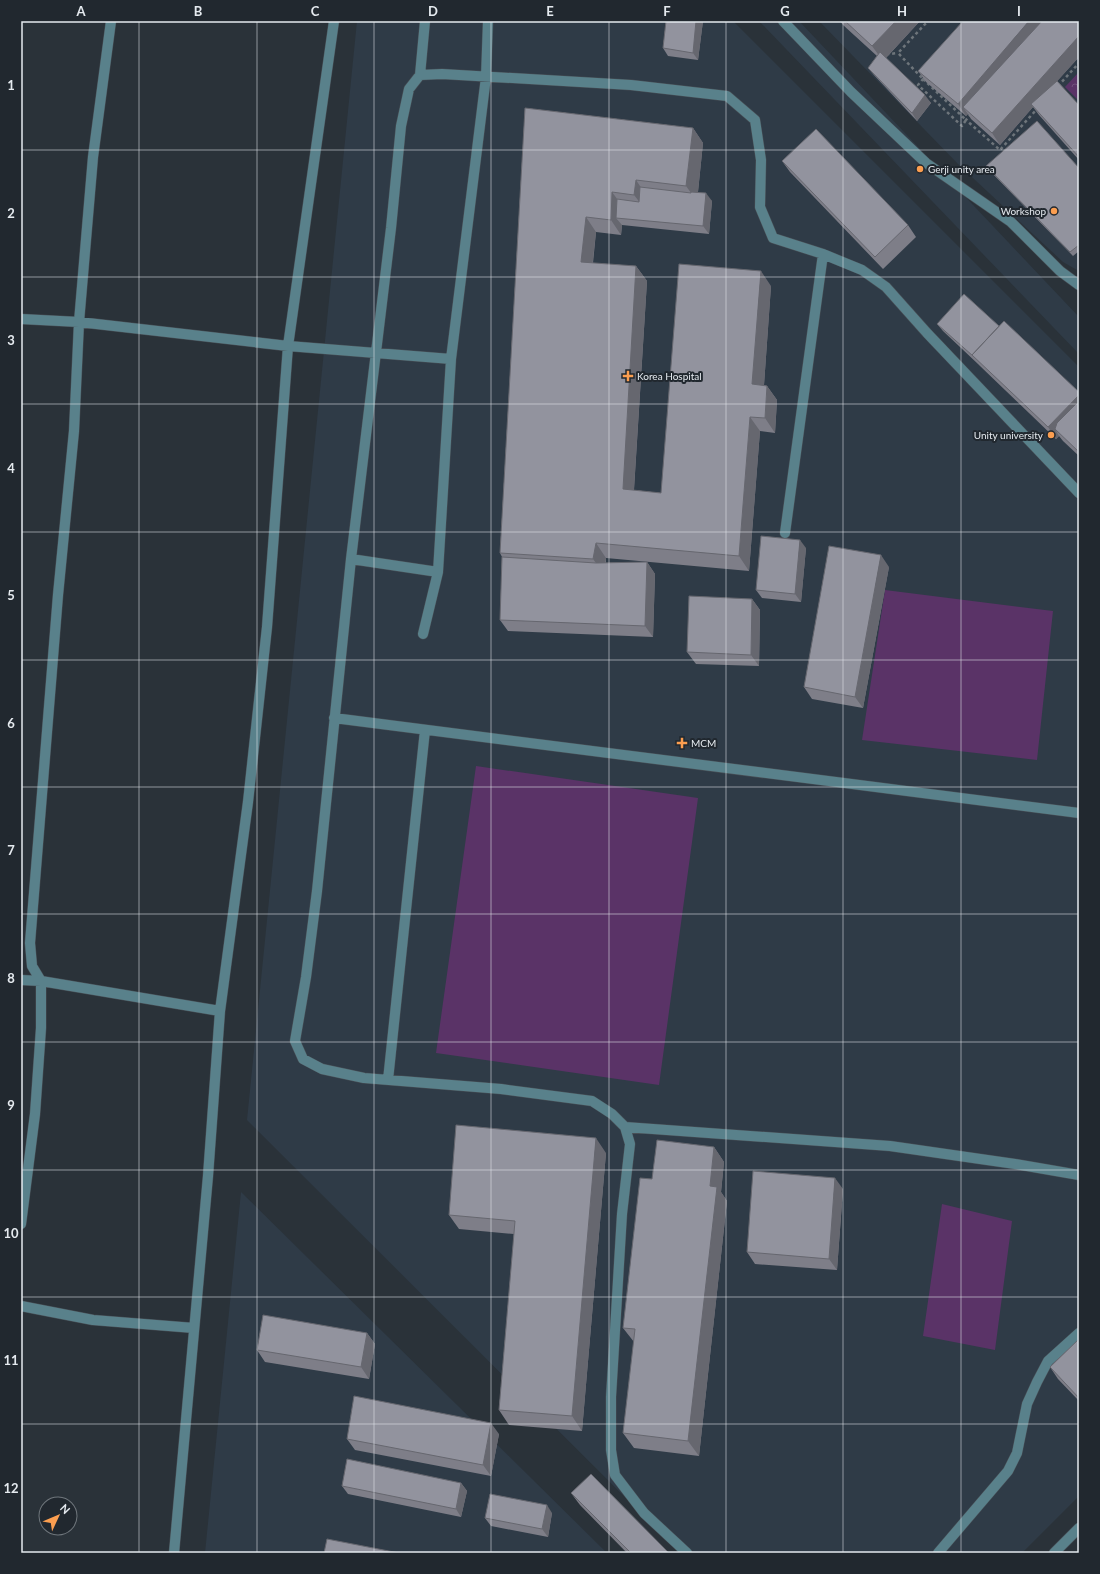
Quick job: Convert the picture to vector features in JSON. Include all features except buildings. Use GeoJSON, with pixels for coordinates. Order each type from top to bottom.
{"type":"FeatureCollection","features":[{"type":"Feature","properties":{"kind":"street"},"geometry":{"type":"LineString","coordinates":[[21,1224],[35,1114],[41,1028],[41,981],[32,966],[30,943],[55,627],[74,431],[79,322],[93,157],[111,21]]}},
{"type":"Feature","properties":{"kind":"street"},"geometry":{"type":"LineString","coordinates":[[174,1553],[220,1011],[248,802],[267,627],[288,346],[334,21]]}},
{"type":"Feature","properties":{"kind":"street"},"geometry":{"type":"LineString","coordinates":[[425,21],[420,75],[409,89],[401,126],[351,558],[308,962],[295,1041],[303,1059],[322,1069],[364,1078],[501,1089],[592,1101],[612,1114],[625,1127],[630,1144],[622,1214],[611,1397],[611,1450],[615,1475],[644,1513],[687,1553]]}},
{"type":"Feature","properties":{"kind":"street"},"geometry":{"type":"LineString","coordinates":[[423,634],[438,572],[451,359],[486,77],[488,21]]}},
{"type":"Feature","properties":{"kind":"street"},"geometry":{"type":"LineString","coordinates":[[784,21],[851,92],[926,163],[1011,222],[1060,271],[1079,285]]}},
{"type":"Feature","properties":{"kind":"street"},"geometry":{"type":"LineString","coordinates":[[420,75],[442,74],[631,85],[726,96],[755,120],[761,160],[760,207],[773,238],[823,254],[862,270],[886,287],[927,333],[1079,493]]}},
{"type":"Feature","properties":{"kind":"street"},"geometry":{"type":"LineString","coordinates":[[785,533],[823,254]]}},
{"type":"Feature","properties":{"kind":"street"},"geometry":{"type":"LineString","coordinates":[[21,319],[79,322],[288,346],[451,359]]}},
{"type":"Feature","properties":{"kind":"street"},"geometry":{"type":"LineString","coordinates":[[351,558],[438,572]]}},
{"type":"Feature","properties":{"kind":"street"},"geometry":{"type":"LineString","coordinates":[[334,718],[1079,813]]}},
{"type":"Feature","properties":{"kind":"street"},"geometry":{"type":"LineString","coordinates":[[388,1080],[425,730]]}},
{"type":"Feature","properties":{"kind":"street"},"geometry":{"type":"LineString","coordinates":[[21,980],[41,981],[220,1011]]}},
{"type":"Feature","properties":{"kind":"street"},"geometry":{"type":"LineString","coordinates":[[625,1127],[890,1146],[1079,1175]]}},
{"type":"Feature","properties":{"kind":"street"},"geometry":{"type":"LineString","coordinates":[[21,1306],[93,1320],[194,1328]]}},
{"type":"Feature","properties":{"kind":"street"},"geometry":{"type":"LineString","coordinates":[[938,1553],[1008,1472],[1017,1453],[1027,1404],[1037,1382],[1048,1361],[1079,1333]]}},
{"type":"Feature","properties":{"kind":"street"},"geometry":{"type":"LineString","coordinates":[[1054,1553],[1079,1528]]}},
{"type":"Feature","properties":{"kind":"path"},"geometry":{"type":"LineString","coordinates":[[884,49],[890,54],[898,53],[928,21]]}},
{"type":"Feature","properties":{"kind":"path"},"geometry":{"type":"LineString","coordinates":[[898,53],[966,120],[1000,150],[1039,107]]}},
{"type":"Feature","properties":{"kind":"path"},"geometry":{"type":"LineString","coordinates":[[1054,90],[1079,63]]}},
{"type":"Feature","properties":{"kind":"path"},"geometry":{"type":"LineString","coordinates":[[928,73],[918,86],[962,126],[971,114]]}},
{"type":"Feature","properties":{"kind":"path"},"geometry":{"type":"LineString","coordinates":[[1059,85],[1065,90]]}},
{"type":"Feature","properties":{"kind":"shaded area","name":"MCM"},"geometry":{"type":"Polygon","coordinates":[[[357,21],[733,21],[1079,367],[1079,1496],[1022,1553],[681,1553],[247,1120],[357,21]]]}},
{"type":"Feature","properties":{"kind":"shaded area","name":"Gerji unity area"},"geometry":{"type":"Polygon","coordinates":[[[759,21],[799,21],[1079,317],[1079,354],[759,21]]]}},
{"type":"Feature","properties":{"kind":"shaded area"},"geometry":{"type":"Polygon","coordinates":[[[819,21],[1079,21],[1079,269],[1077,270],[1063,262],[959,165],[819,21]]]}},
{"type":"Feature","properties":{"kind":"shaded area"},"geometry":{"type":"Polygon","coordinates":[[[241,1192],[607,1553],[205,1553],[241,1192]]]}},
{"type":"Feature","properties":{"kind":"green space"},"geometry":{"type":"Polygon","coordinates":[[[1079,72],[1079,101],[1065,87],[1079,72]]]}},
{"type":"Feature","properties":{"kind":"green space"},"geometry":{"type":"Polygon","coordinates":[[[885,590],[1053,611],[1037,760],[862,740],[885,590]]]}},
{"type":"Feature","properties":{"kind":"green space"},"geometry":{"type":"Polygon","coordinates":[[[476,766],[698,798],[659,1085],[436,1053],[476,766]]]}},
{"type":"Feature","properties":{"kind":"green space"},"geometry":{"type":"Polygon","coordinates":[[[942,1204],[1012,1221],[995,1350],[923,1336],[942,1204]]]}},
{"type":"Feature","properties":{"kind":"place","name":"Gerji unity area"},"geometry":{"type":"Point","coordinates":[920,169]}},
{"type":"Feature","properties":{"kind":"place","name":"Workshop"},"geometry":{"type":"Point","coordinates":[1054,211]}},
{"type":"Feature","properties":{"kind":"place","name":"Korea Hospital"},"geometry":{"type":"Point","coordinates":[628,376]}},
{"type":"Feature","properties":{"kind":"place","name":"Unity university"},"geometry":{"type":"Point","coordinates":[1051,435]}},
{"type":"Feature","properties":{"kind":"place","name":"MCM"},"geometry":{"type":"Point","coordinates":[682,743]}}]}
